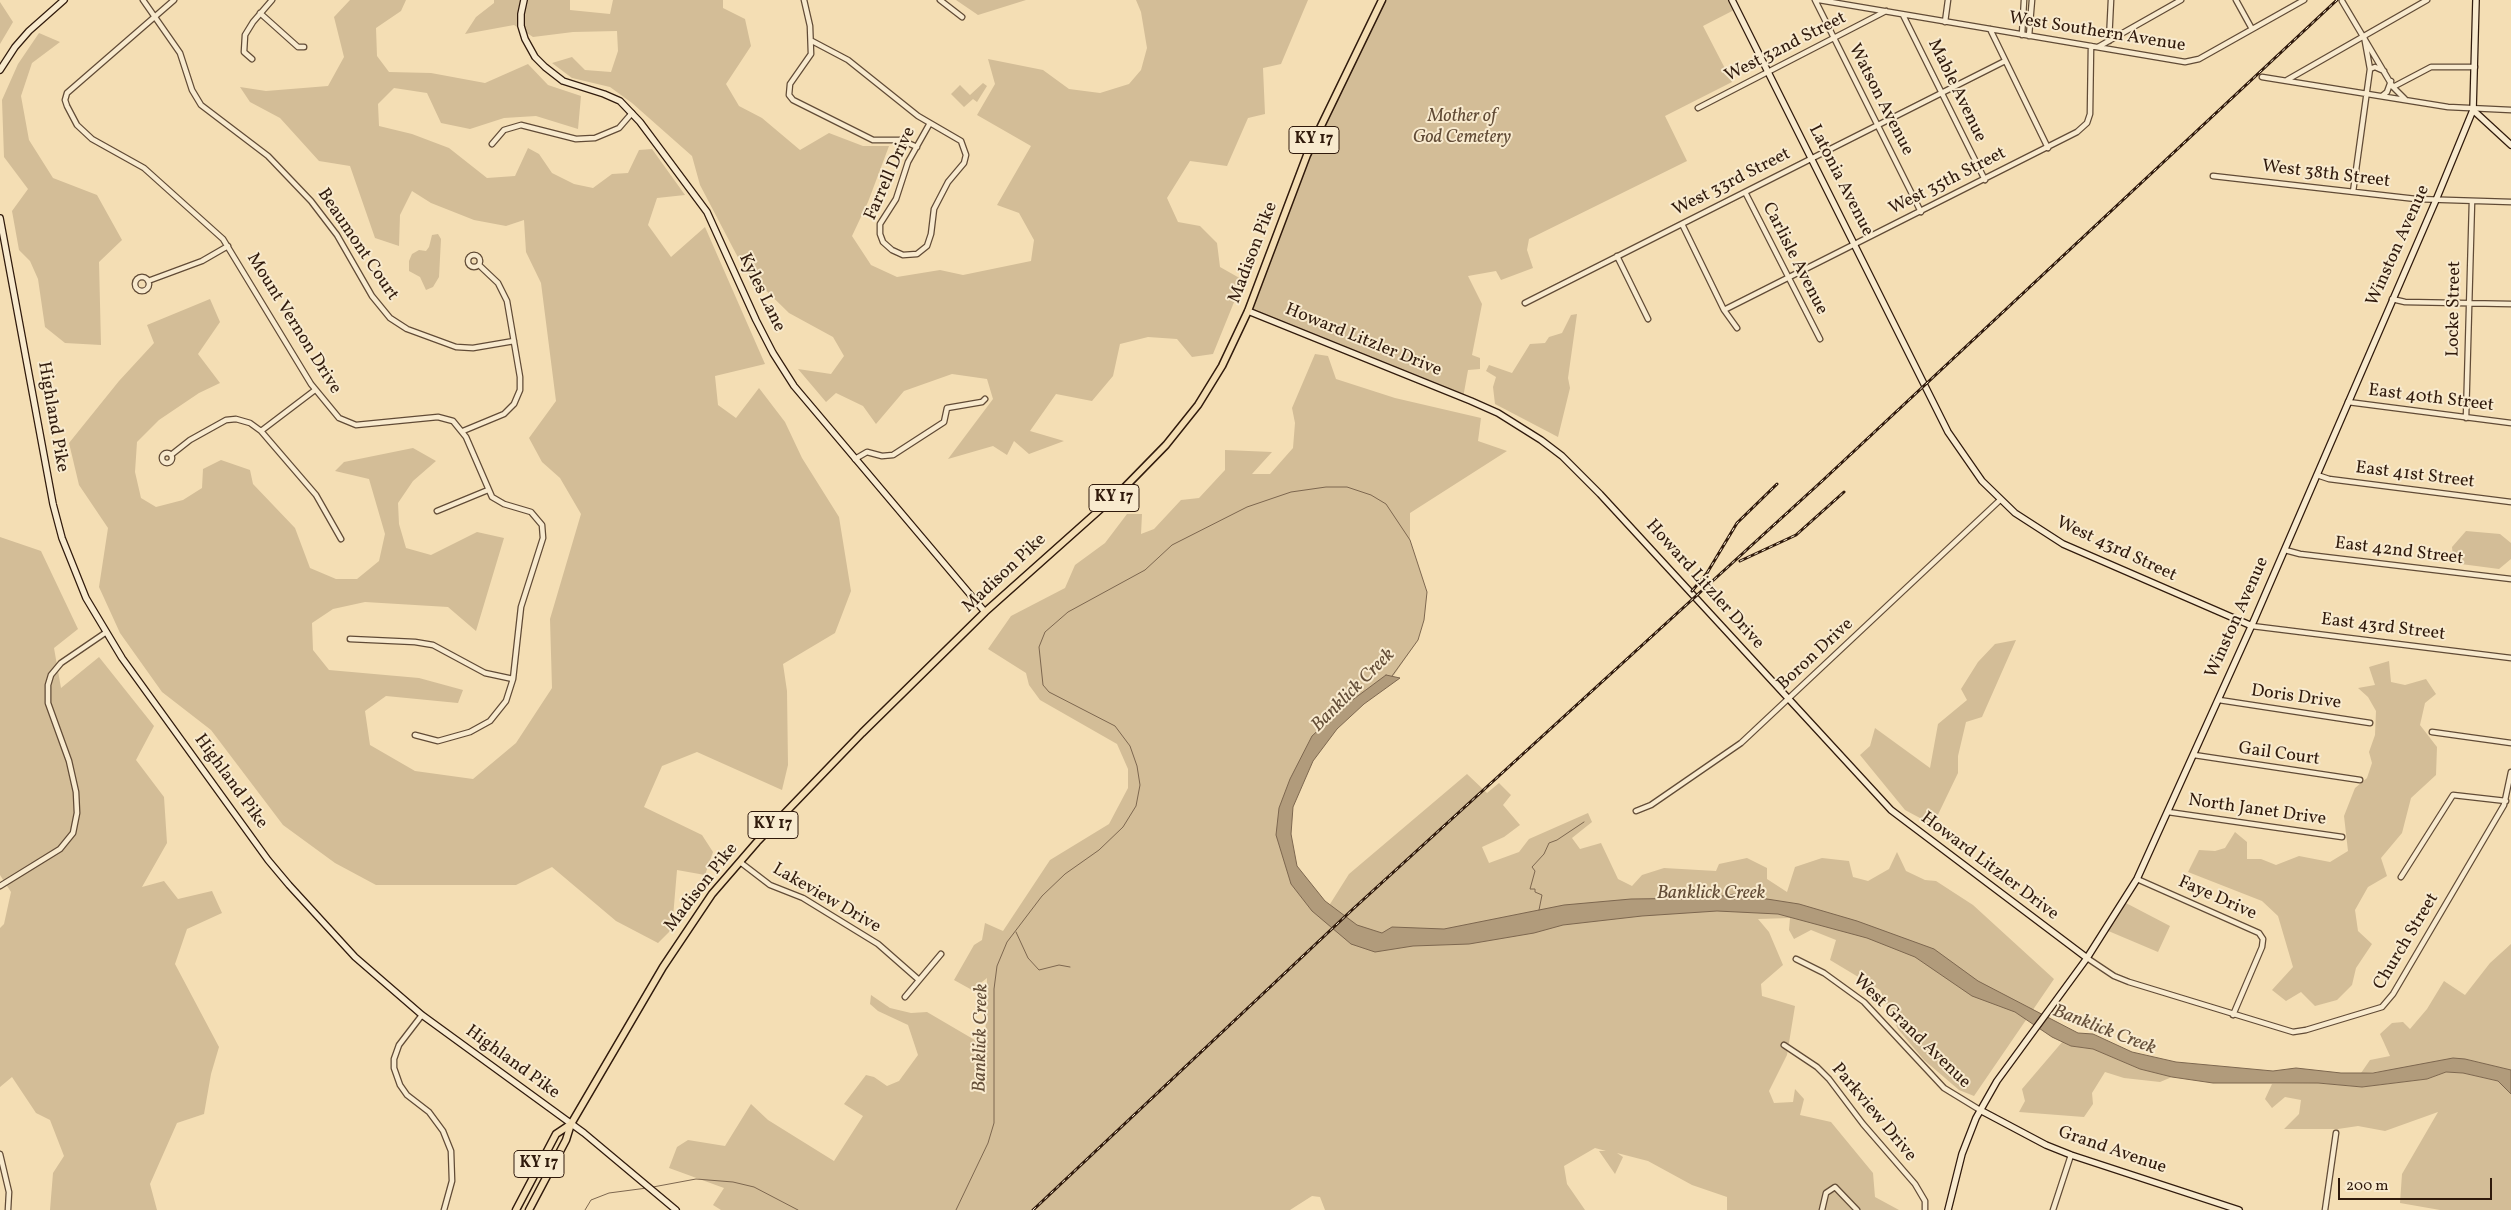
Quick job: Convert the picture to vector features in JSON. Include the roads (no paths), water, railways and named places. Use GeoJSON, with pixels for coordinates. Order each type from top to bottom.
{"type":"FeatureCollection","features":[{"type":"Feature","properties":{"kind":"main road"},"geometry":{"type":"LineString","coordinates":[[0,70],[24,36],[64,0]]}},
{"type":"Feature","properties":{"kind":"main road","name":"Kyles Lane"},"geometry":{"type":"LineString","coordinates":[[524,0],[521,14],[523,32],[527,44],[545,67],[570,84],[615,99],[632,113],[707,212],[756,320],[783,369],[801,395],[985,612]]}},
{"type":"Feature","properties":{"kind":"main road","name":"Madison Pike"},"geometry":{"type":"LineString","coordinates":[[529,1210],[566,1140],[571,1124],[678,943],[707,901],[740,862],[862,733],[985,612],[1124,489],[1183,425],[1213,382],[1248,312],[1308,152],[1382,0]]}},
{"type":"Feature","properties":{"kind":"main road","name":"Latonia Avenue"},"geometry":{"type":"LineString","coordinates":[[1732,0],[1920,376]]}},
{"type":"Feature","properties":{"kind":"main road","name":"Winston Avenue"},"geometry":{"type":"LineString","coordinates":[[1948,1210],[1962,1154],[1980,1110],[2022,1045],[2087,958],[2137,879],[2252,626],[2473,110],[2476,0]]}},
{"type":"Feature","properties":{"kind":"main road"},"geometry":{"type":"LineString","coordinates":[[2473,110],[2511,144]]}},
{"type":"Feature","properties":{"kind":"main road","name":"Highland Pike"},"geometry":{"type":"LineString","coordinates":[[0,218],[52,504],[73,568],[86,598],[105,633],[136,679],[289,886],[354,957],[422,1015],[571,1124],[676,1210]]}},
{"type":"Feature","properties":{"kind":"main road","name":"Howard Litzler Drive"},"geometry":{"type":"LineString","coordinates":[[1248,312],[1472,401],[1498,413],[1541,440],[1562,456],[1600,494],[1788,700],[1902,820],[2087,958]]}},
{"type":"Feature","properties":{"kind":"main road","name":"West 43rd Street"},"geometry":{"type":"LineString","coordinates":[[1920,376],[1964,457],[2000,500],[2033,526],[2073,550],[2252,626]]}},
{"type":"Feature","properties":{"kind":"main road","name":"Grand Avenue"},"geometry":{"type":"LineString","coordinates":[[1980,1110],[2046,1145],[2071,1155],[2239,1210]]}},
{"type":"Feature","properties":{"kind":"main road","name":"Madison Pike"},"geometry":{"type":"LineString","coordinates":[[516,1210],[556,1134],[571,1124]]}},
{"type":"Feature","properties":{"kind":"street","name":"Beaumont Court"},"geometry":{"type":"LineString","coordinates":[[143,0],[180,53],[192,90],[201,104],[268,156],[312,201],[337,235],[372,296],[390,318],[407,329],[456,347],[474,348],[514,341]]}},
{"type":"Feature","properties":{"kind":"street","name":"Mount Vernon Drive"},"geometry":{"type":"LineString","coordinates":[[174,0],[70,89],[65,100],[72,117],[84,132],[102,146],[144,168],[214,230],[228,246],[316,390],[339,418],[350,423],[360,424],[438,417],[453,421],[463,431]]}},
{"type":"Feature","properties":{"kind":"street"},"geometry":{"type":"LineString","coordinates":[[252,59],[244,52],[243,42],[249,26],[272,0]]}},
{"type":"Feature","properties":{"kind":"street"},"geometry":{"type":"LineString","coordinates":[[804,0],[812,41],[808,60],[790,84],[788,90],[792,100],[873,140],[901,140],[916,147]]}},
{"type":"Feature","properties":{"kind":"street"},"geometry":{"type":"LineString","coordinates":[[940,0],[962,16]]}},
{"type":"Feature","properties":{"kind":"street","name":"Watson Avenue"},"geometry":{"type":"LineString","coordinates":[[1815,0],[1921,212]]}},
{"type":"Feature","properties":{"kind":"street","name":"West Southern Avenue"},"geometry":{"type":"LineString","coordinates":[[1819,0],[2193,62],[2252,29]]}},
{"type":"Feature","properties":{"kind":"street"},"geometry":{"type":"LineString","coordinates":[[1945,22],[1948,0]]}},
{"type":"Feature","properties":{"kind":"street"},"geometry":{"type":"LineString","coordinates":[[2022,35],[2024,0]]}},
{"type":"Feature","properties":{"kind":"street"},"geometry":{"type":"LineString","coordinates":[[2029,36],[2032,0]]}},
{"type":"Feature","properties":{"kind":"street"},"geometry":{"type":"LineString","coordinates":[[2109,41],[2111,0]]}},
{"type":"Feature","properties":{"kind":"street"},"geometry":{"type":"LineString","coordinates":[[2098,47],[2181,0]]}},
{"type":"Feature","properties":{"kind":"street"},"geometry":{"type":"LineString","coordinates":[[2236,0],[2252,29],[2304,0]]}},
{"type":"Feature","properties":{"kind":"street"},"geometry":{"type":"LineString","coordinates":[[2287,80],[2427,0]]}},
{"type":"Feature","properties":{"kind":"street"},"geometry":{"type":"LineString","coordinates":[[1864,1],[1864,8]]}},
{"type":"Feature","properties":{"kind":"street"},"geometry":{"type":"LineString","coordinates":[[2342,1],[2394,87],[2407,100]]}},
{"type":"Feature","properties":{"kind":"street","name":"West 32nd Street"},"geometry":{"type":"LineString","coordinates":[[1698,108],[1886,12]]}},
{"type":"Feature","properties":{"kind":"street"},"geometry":{"type":"LineString","coordinates":[[260,13],[298,47],[304,47]]}},
{"type":"Feature","properties":{"kind":"street","name":"Mable Avenue"},"geometry":{"type":"LineString","coordinates":[[1904,15],[1984,180]]}},
{"type":"Feature","properties":{"kind":"street"},"geometry":{"type":"LineString","coordinates":[[1990,29],[2048,148]]}},
{"type":"Feature","properties":{"kind":"street"},"geometry":{"type":"LineString","coordinates":[[2353,192],[2370,69],[2364,36]]}},
{"type":"Feature","properties":{"kind":"street","name":"Farrell Drive"},"geometry":{"type":"LineString","coordinates":[[812,41],[848,60],[918,116],[930,122],[961,141],[966,155],[962,166],[948,182],[934,209],[931,234],[927,246],[920,252],[907,256],[896,253],[885,244],[881,238],[879,227],[883,217],[896,200],[905,171],[930,122]]}},
{"type":"Feature","properties":{"kind":"street","name":"West 35th Street"},"geometry":{"type":"LineString","coordinates":[[1724,310],[2077,132],[2086,123],[2090,114],[2091,46]]}},
{"type":"Feature","properties":{"kind":"street","name":"West 33rd Street"},"geometry":{"type":"LineString","coordinates":[[1525,303],[2005,61]]}},
{"type":"Feature","properties":{"kind":"street"},"geometry":{"type":"LineString","coordinates":[[2370,69],[2376,67],[2385,72]]}},
{"type":"Feature","properties":{"kind":"street"},"geometry":{"type":"LineString","coordinates":[[2394,87],[2431,67],[2475,67]]}},
{"type":"Feature","properties":{"kind":"street"},"geometry":{"type":"LineString","coordinates":[[2262,77],[2473,110],[2511,110]]}},
{"type":"Feature","properties":{"kind":"street"},"geometry":{"type":"LineString","coordinates":[[2382,96],[2387,92],[2391,81]]}},
{"type":"Feature","properties":{"kind":"street"},"geometry":{"type":"LineString","coordinates":[[492,144],[504,130],[520,125],[576,139],[594,138],[619,128],[632,113]]}},
{"type":"Feature","properties":{"kind":"street","name":"West 38th Street"},"geometry":{"type":"LineString","coordinates":[[2214,176],[2436,200],[2511,202]]}},
{"type":"Feature","properties":{"kind":"street","name":"Carlisle Avenue"},"geometry":{"type":"LineString","coordinates":[[1745,192],[1820,339]]}},
{"type":"Feature","properties":{"kind":"street","name":"Locke Street"},"geometry":{"type":"LineString","coordinates":[[2466,418],[2472,201]]}},
{"type":"Feature","properties":{"kind":"street"},"geometry":{"type":"LineString","coordinates":[[1682,224],[1724,310],[1737,328]]}},
{"type":"Feature","properties":{"kind":"street"},"geometry":{"type":"LineString","coordinates":[[148,282],[202,261],[228,246]]}},
{"type":"Feature","properties":{"kind":"street"},"geometry":{"type":"LineString","coordinates":[[1617,256],[1648,319]]}},
{"type":"Feature","properties":{"kind":"street"},"geometry":{"type":"LineString","coordinates":[[416,735],[438,741],[478,729],[498,714],[510,692],[522,606],[543,533],[542,525],[531,512],[498,502],[488,490],[463,431],[504,414],[514,404],[520,384],[505,295],[494,278],[479,264]]}},
{"type":"Feature","properties":{"kind":"street"},"geometry":{"type":"LineString","coordinates":[[2392,299],[2405,302],[2511,304]]}},
{"type":"Feature","properties":{"kind":"street"},"geometry":{"type":"LineString","coordinates":[[261,431],[316,390]]}},
{"type":"Feature","properties":{"kind":"street"},"geometry":{"type":"LineString","coordinates":[[855,459],[867,452],[882,456],[894,455],[944,422],[948,408],[982,402],[985,399]]}},
{"type":"Feature","properties":{"kind":"street","name":"East 40th Street"},"geometry":{"type":"LineString","coordinates":[[2348,402],[2511,424]]}},
{"type":"Feature","properties":{"kind":"street"},"geometry":{"type":"LineString","coordinates":[[171,455],[190,440],[226,420],[242,420],[254,425],[316,495],[341,539]]}},
{"type":"Feature","properties":{"kind":"street","name":"East 41st Street"},"geometry":{"type":"LineString","coordinates":[[2317,475],[2329,479],[2511,502]]}},
{"type":"Feature","properties":{"kind":"street"},"geometry":{"type":"LineString","coordinates":[[437,511],[488,490]]}},
{"type":"Feature","properties":{"kind":"street","name":"Boron Drive"},"geometry":{"type":"LineString","coordinates":[[1636,811],[1651,805],[1735,748],[2000,500]]}},
{"type":"Feature","properties":{"kind":"street","name":"East 42nd Street"},"geometry":{"type":"LineString","coordinates":[[2285,550],[2300,554],[2511,579]]}},
{"type":"Feature","properties":{"kind":"street","name":"East 43rd Street"},"geometry":{"type":"LineString","coordinates":[[2252,626],[2511,658]]}},
{"type":"Feature","properties":{"kind":"street"},"geometry":{"type":"LineString","coordinates":[[0,886],[60,849],[73,833],[77,813],[76,792],[69,761],[48,703],[48,685],[52,675],[61,664],[105,633]]}},
{"type":"Feature","properties":{"kind":"street"},"geometry":{"type":"LineString","coordinates":[[350,640],[415,642],[434,645],[485,673],[513,679]]}},
{"type":"Feature","properties":{"kind":"street","name":"Doris Drive"},"geometry":{"type":"LineString","coordinates":[[2219,700],[2370,723]]}},
{"type":"Feature","properties":{"kind":"street"},"geometry":{"type":"LineString","coordinates":[[2432,732],[2511,743]]}},
{"type":"Feature","properties":{"kind":"street","name":"Gail Court"},"geometry":{"type":"LineString","coordinates":[[2194,755],[2360,780]]}},
{"type":"Feature","properties":{"kind":"street","name":"Church Street"},"geometry":{"type":"LineString","coordinates":[[2087,958],[2114,976],[2129,982],[2285,1031],[2299,1032],[2382,1007],[2393,994],[2506,800],[2511,772]]}},
{"type":"Feature","properties":{"kind":"street"},"geometry":{"type":"LineString","coordinates":[[2401,878],[2453,794],[2506,800]]}},
{"type":"Feature","properties":{"kind":"street","name":"North Janet Drive"},"geometry":{"type":"LineString","coordinates":[[2168,812],[2342,837]]}},
{"type":"Feature","properties":{"kind":"street","name":"Lakeview Drive"},"geometry":{"type":"LineString","coordinates":[[740,862],[770,885],[803,898],[878,944],[919,980]]}},
{"type":"Feature","properties":{"kind":"street","name":"Faye Drive"},"geometry":{"type":"LineString","coordinates":[[2137,879],[2259,933],[2263,939],[2262,947],[2233,1015]]}},
{"type":"Feature","properties":{"kind":"street"},"geometry":{"type":"LineString","coordinates":[[905,997],[941,954]]}},
{"type":"Feature","properties":{"kind":"street","name":"West Grand Avenue"},"geometry":{"type":"LineString","coordinates":[[1796,959],[1824,973],[1864,1002],[1944,1088],[1980,1110]]}},
{"type":"Feature","properties":{"kind":"street"},"geometry":{"type":"LineString","coordinates":[[422,1015],[399,1045],[394,1058],[394,1068],[400,1085],[407,1095],[428,1112],[443,1131],[451,1151],[452,1182],[444,1210]]}},
{"type":"Feature","properties":{"kind":"street","name":"Parkview Drive"},"geometry":{"type":"LineString","coordinates":[[1784,1044],[1817,1067],[1829,1079],[1875,1138],[1915,1184],[1924,1202],[1925,1210]]}},
{"type":"Feature","properties":{"kind":"street"},"geometry":{"type":"LineString","coordinates":[[2325,1210],[2336,1133]]}},
{"type":"Feature","properties":{"kind":"street"},"geometry":{"type":"LineString","coordinates":[[0,1154],[6,1183],[8,1210]]}},
{"type":"Feature","properties":{"kind":"street"},"geometry":{"type":"LineString","coordinates":[[2053,1210],[2071,1155]]}},
{"type":"Feature","properties":{"kind":"street"},"geometry":{"type":"LineString","coordinates":[[0,1184],[6,1183]]}},
{"type":"Feature","properties":{"kind":"street"},"geometry":{"type":"LineString","coordinates":[[1822,1210],[1826,1193],[1835,1188],[1857,1210]]}},
{"type":"Feature","properties":{"kind":"waterway","name":"Banklick Creek"},"geometry":{"type":"LineString","coordinates":[[956,1210],[988,1143],[994,1123],[994,989],[997,966],[1007,942],[1042,896],[1065,874],[1099,850],[1123,827],[1136,806],[1140,785],[1137,766],[1130,746],[1115,726],[1049,692],[1043,685],[1039,647],[1045,632],[1068,612],[1145,570],[1172,545],[1247,507],[1291,492],[1326,487],[1347,487],[1371,495],[1386,504],[1410,540],[1427,592],[1424,620],[1418,640],[1392,676]]}},
{"type":"Feature","properties":{"kind":"waterway"},"geometry":{"type":"LineString","coordinates":[[1539,910],[1542,895],[1535,892],[1535,889],[1530,889],[1535,871],[1532,867],[1544,854],[1549,843],[1557,840],[1584,822]]}},
{"type":"Feature","properties":{"kind":"waterway"},"geometry":{"type":"LineString","coordinates":[[1016,932],[1028,958],[1039,970],[1059,965],[1070,967]]}},
{"type":"Feature","properties":{"kind":"waterway","name":"Banklick Creek"},"geometry":{"type":"LineString","coordinates":[[653,1187],[696,1179],[733,1182],[754,1187],[798,1210]]}},
{"type":"Feature","properties":{"kind":"waterway","name":"Banklick Creek"},"geometry":{"type":"LineString","coordinates":[[585,1210],[591,1200],[609,1193],[647,1188]]}},
{"type":"Feature","properties":{"kind":"railway"},"geometry":{"type":"LineString","coordinates":[[1033,1210],[1353,909],[1821,482],[2337,0]]}},
{"type":"Feature","properties":{"kind":"railway"},"geometry":{"type":"LineString","coordinates":[[1692,591],[1707,573],[1737,523],[1777,484]]}},
{"type":"Feature","properties":{"kind":"railway"},"geometry":{"type":"LineString","coordinates":[[1740,561],[1796,535],[1844,492]]}},
{"type":"Feature","properties":{"kind":"park label","name":"Mother of God Cemetery"},"geometry":{"type":"Point","coordinates":[1462,128]}}]}
